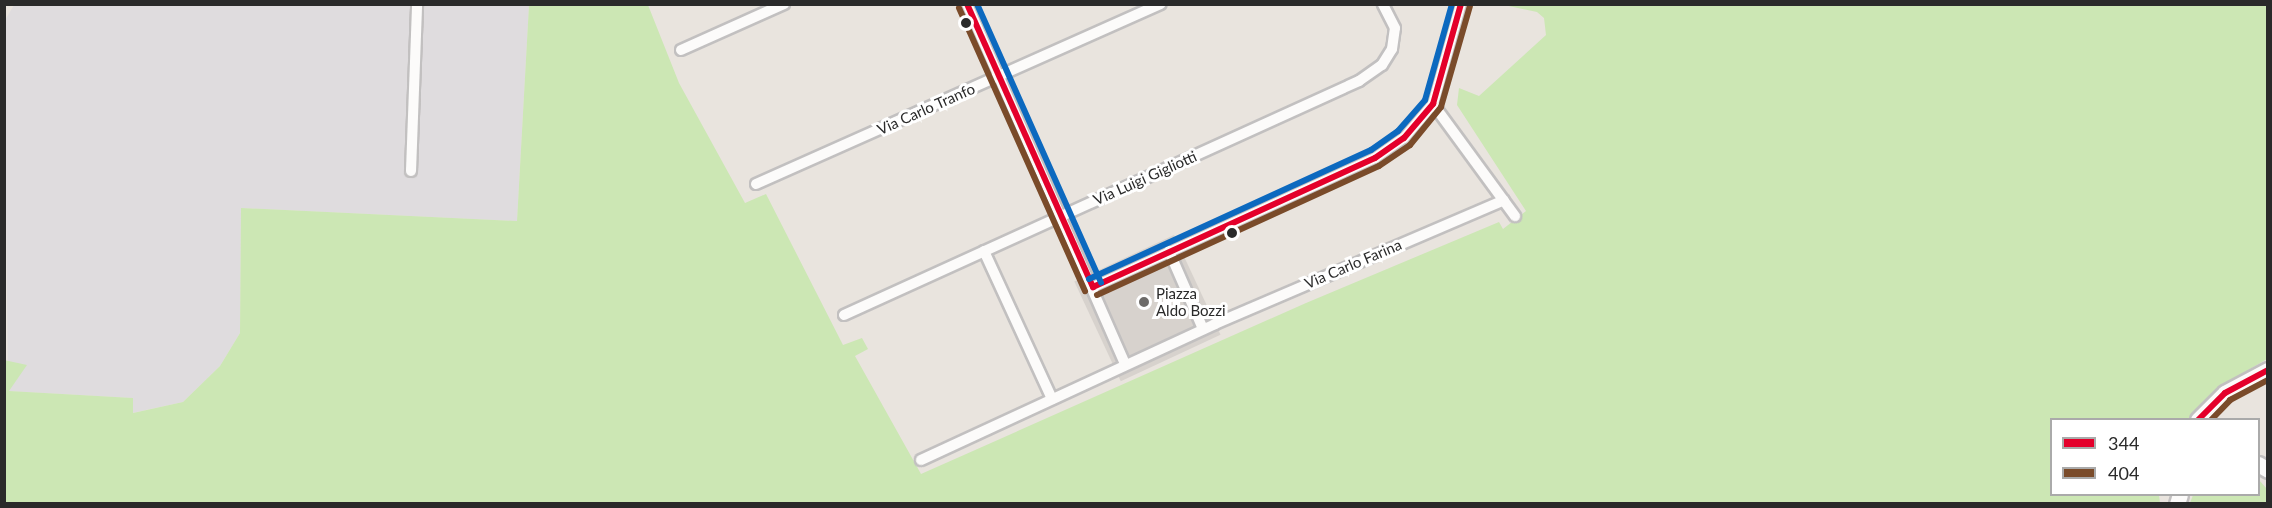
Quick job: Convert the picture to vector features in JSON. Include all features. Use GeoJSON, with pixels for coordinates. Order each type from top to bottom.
{"type":"FeatureCollection","features":[{"type":"Feature","properties":{"kind":"street"},"geometry":{"type":"LineString","coordinates":[[411,171],[417,4]]}},
{"type":"Feature","properties":{"kind":"street"},"geometry":{"type":"LineString","coordinates":[[681,50],[784,4]]}},
{"type":"Feature","properties":{"kind":"street"},"geometry":{"type":"LineString","coordinates":[[967,4],[1062,215],[1125,364]]}},
{"type":"Feature","properties":{"kind":"street","name":"Via Carlo Tranfo"},"geometry":{"type":"LineString","coordinates":[[756,184],[1161,4]]}},
{"type":"Feature","properties":{"kind":"street","name":"Via Luigi Gigliotti"},"geometry":{"type":"LineString","coordinates":[[844,315],[1372,73],[1389,56],[1394,42],[1394,21],[1383,4]]}},
{"type":"Feature","properties":{"kind":"street"},"geometry":{"type":"LineString","coordinates":[[1093,287],[1375,158],[1408,134],[1433,104],[1461,4]]}},
{"type":"Feature","properties":{"kind":"street"},"geometry":{"type":"LineString","coordinates":[[1433,104],[1515,216]]}},
{"type":"Feature","properties":{"kind":"street","name":"Via Carlo Farina"},"geometry":{"type":"LineString","coordinates":[[1203,329],[1504,200]]}},
{"type":"Feature","properties":{"kind":"street"},"geometry":{"type":"LineString","coordinates":[[984,251],[1052,399]]}},
{"type":"Feature","properties":{"kind":"street"},"geometry":{"type":"LineString","coordinates":[[921,460],[1203,329],[1168,251]]}},
{"type":"Feature","properties":{"kind":"street"},"geometry":{"type":"LineString","coordinates":[[2200,418],[2225,393],[2268,370]]}},
{"type":"Feature","properties":{"kind":"shaded area"},"geometry":{"type":"Polygon","coordinates":[[[14,5],[529,5],[517,221],[241,208],[240,333],[220,366],[183,402],[132,413],[133,398],[8,391],[4,22],[14,5]]]}},
{"type":"Feature","properties":{"kind":"shaded area","name":"Piazza Aldo Bozzi"},"geometry":{"type":"Polygon","coordinates":[[[1174,235],[1220,335],[1121,381],[1074,281],[1174,235]]]}},
{"type":"Feature","properties":{"kind":"green space"},"geometry":{"type":"Polygon","coordinates":[[[529,5],[648,5],[679,83],[745,203],[766,194],[843,345],[862,338],[868,349],[855,356],[921,474],[1306,303],[1499,222],[1503,229],[1526,211],[1457,105],[1459,88],[1479,96],[1546,35],[1544,18],[1537,12],[1504,5],[2267,5],[2267,359],[2216,389],[2189,418],[2050,418],[2050,496],[2159,496],[2160,503],[5,503],[4,360],[27,365],[9,391],[133,398],[133,413],[183,402],[220,366],[240,333],[241,208],[517,221],[529,5]]]}},
{"type":"Feature","properties":{"kind":"green space"},"geometry":{"type":"Polygon","coordinates":[[[2260,481],[2267,489],[2267,503],[2190,503],[2193,496],[2260,496],[2260,481]]]}},
{"type":"Feature","properties":{"kind":"transit line","name":"344"},"geometry":{"type":"LineString","coordinates":[[967,4],[1093,287]]}},
{"type":"Feature","properties":{"kind":"transit line"},"geometry":{"type":"LineString","coordinates":[[977,4],[1101,283]]}},
{"type":"Feature","properties":{"kind":"transit line"},"geometry":{"type":"LineString","coordinates":[[1089,279],[1371,150],[1398,131],[1425,100],[1452,4]]}},
{"type":"Feature","properties":{"kind":"transit line","name":"344"},"geometry":{"type":"LineString","coordinates":[[1093,287],[1375,158],[1404,138],[1433,104],[1461,4]]}},
{"type":"Feature","properties":{"kind":"transit line","name":"404"},"geometry":{"type":"LineString","coordinates":[[1097,295],[1379,166],[1410,145],[1441,107],[1470,6]]}},
{"type":"Feature","properties":{"kind":"transit line","name":"404"},"geometry":{"type":"LineString","coordinates":[[959,8],[1085,291]]}},
{"type":"Feature","properties":{"kind":"transit line","name":"344"},"geometry":{"type":"LineString","coordinates":[[2200,418],[2225,393],[2268,370]]}},
{"type":"Feature","properties":{"kind":"transit line","name":"404"},"geometry":{"type":"LineString","coordinates":[[2213,418],[2230,400],[2268,380]]}},
{"type":"Feature","properties":{"kind":"place","name":"Piazza Aldo Bozzi"},"geometry":{"type":"Point","coordinates":[1144,302]}}]}
